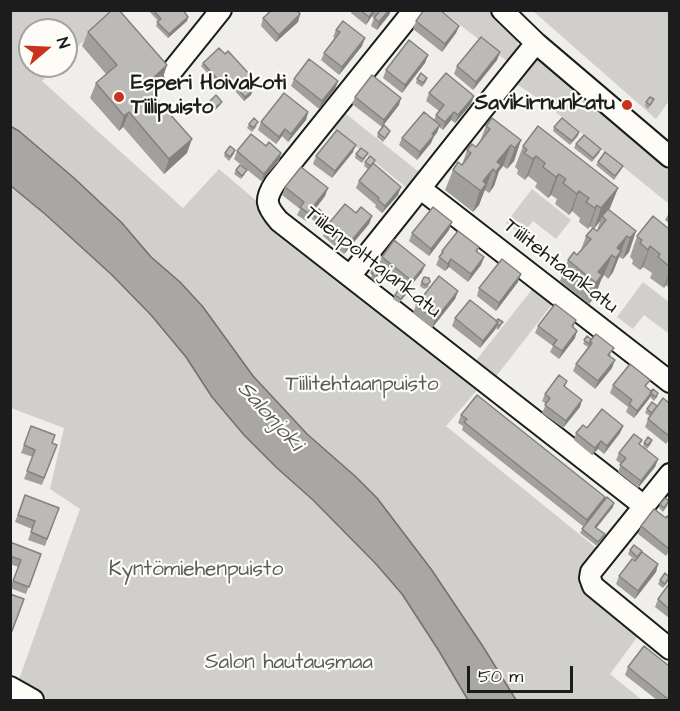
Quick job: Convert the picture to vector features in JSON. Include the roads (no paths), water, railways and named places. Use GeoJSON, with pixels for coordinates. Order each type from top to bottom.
{"type":"FeatureCollection","features":[{"type":"Feature","properties":{"kind":"street"},"geometry":{"type":"LineString","coordinates":[[172,71],[221,10]]}},
{"type":"Feature","properties":{"kind":"street","name":"Tiilenpolttajankatu"},"geometry":{"type":"LineString","coordinates":[[414,10],[275,183],[267,201],[270,211],[279,221],[644,506]]}},
{"type":"Feature","properties":{"kind":"street"},"geometry":{"type":"LineString","coordinates":[[502,10],[536,43],[669,157]]}},
{"type":"Feature","properties":{"kind":"street"},"geometry":{"type":"LineString","coordinates":[[350,276],[536,43]]}},
{"type":"Feature","properties":{"kind":"street","name":"Tiilitehtaankatu"},"geometry":{"type":"LineString","coordinates":[[421,189],[669,382]]}},
{"type":"Feature","properties":{"kind":"street"},"geometry":{"type":"LineString","coordinates":[[669,474],[591,572],[590,578],[593,586],[669,649]]}},
{"type":"Feature","properties":{"kind":"street"},"geometry":{"type":"LineString","coordinates":[[10,687],[33,700]]}},
{"type":"Feature","properties":{"kind":"water","name":"Salonjoki"},"geometry":{"type":"Polygon","coordinates":[[[10,126],[74,178],[122,223],[151,257],[180,282],[203,307],[253,376],[307,434],[377,498],[431,569],[516,700],[468,700],[402,594],[376,564],[244,435],[212,397],[186,357],[151,315],[112,275],[11,186],[10,126]]]}},
{"type":"Feature","properties":{"kind":"place","name":"Esperi Hoivakoti Tiilipuisto"},"geometry":{"type":"Point","coordinates":[119,97]}},
{"type":"Feature","properties":{"kind":"place","name":"Savikirnunkatu"},"geometry":{"type":"Point","coordinates":[627,105]}},
{"type":"Feature","properties":{"kind":"park label","name":"Tiilitehtaanpuisto"},"geometry":{"type":"Point","coordinates":[362,386]}},
{"type":"Feature","properties":{"kind":"park label","name":"Kyntömiehenpuisto"},"geometry":{"type":"Point","coordinates":[196,571]}},
{"type":"Feature","properties":{"kind":"park label","name":"Salon hautausmaa"},"geometry":{"type":"Point","coordinates":[289,664]}}]}
